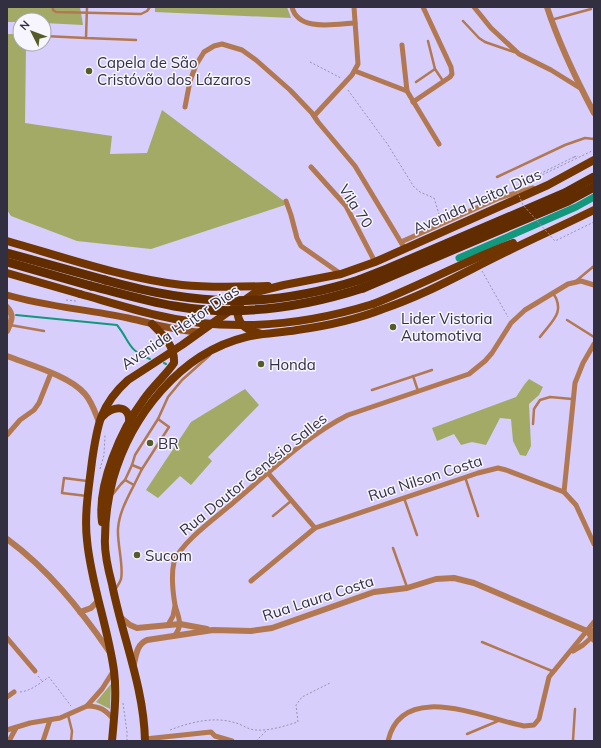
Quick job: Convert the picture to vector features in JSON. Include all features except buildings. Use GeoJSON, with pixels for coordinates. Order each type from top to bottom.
{"type":"FeatureCollection","features":[{"type":"Feature","properties":{"kind":"highway"},"geometry":{"type":"LineString","coordinates":[[7,253],[147,291],[177,297],[234,302],[291,297],[332,288],[361,284],[387,269],[565,193],[594,177]]}},
{"type":"Feature","properties":{"kind":"highway"},"geometry":{"type":"LineString","coordinates":[[7,262],[144,300],[175,306],[205,310],[234,311],[293,306],[334,297],[361,284],[568,201],[594,187]]}},
{"type":"Feature","properties":{"kind":"main road","name":"Avenida Heitor Dias"},"geometry":{"type":"LineString","coordinates":[[112,741],[116,686],[110,651],[98,601],[87,541],[86,526],[88,496],[99,422],[108,402],[120,386],[173,351],[256,292],[341,274],[375,262],[403,245],[548,185],[594,160]]}},
{"type":"Feature","properties":{"kind":"main road"},"geometry":{"type":"LineString","coordinates":[[104,540],[112,481],[125,448],[153,401],[185,368],[216,348],[246,337],[322,326],[364,316],[430,290],[594,210]]}},
{"type":"Feature","properties":{"kind":"main road"},"geometry":{"type":"LineString","coordinates":[[7,273],[157,315],[199,323],[238,325],[278,324],[301,322],[344,313],[374,304],[404,292],[502,247],[550,231]]}},
{"type":"Feature","properties":{"kind":"main road"},"geometry":{"type":"LineString","coordinates":[[7,240],[101,268],[162,282],[209,287],[284,285]]}},
{"type":"Feature","properties":{"kind":"main road"},"geometry":{"type":"LineString","coordinates":[[7,295],[49,305],[128,318],[186,332],[200,332]]}},
{"type":"Feature","properties":{"kind":"main road"},"geometry":{"type":"LineString","coordinates":[[238,304],[237,316],[244,327],[252,332],[263,334]]}},
{"type":"Feature","properties":{"kind":"main road"},"geometry":{"type":"LineString","coordinates":[[145,740],[143,710],[118,615],[105,553],[101,516],[103,491],[111,462],[118,445],[129,423],[144,399],[174,363],[173,351],[163,335],[152,324]]}},
{"type":"Feature","properties":{"kind":"main road"},"geometry":{"type":"LineString","coordinates":[[99,422],[108,412],[113,409],[121,409],[130,416],[129,423]]}},
{"type":"Feature","properties":{"kind":"street"},"geometry":{"type":"LineString","coordinates":[[292,7],[298,19],[307,23],[316,25],[355,23]]}},
{"type":"Feature","properties":{"kind":"street"},"geometry":{"type":"LineString","coordinates":[[314,116],[345,83],[355,71],[358,64],[354,7]]}},
{"type":"Feature","properties":{"kind":"street"},"geometry":{"type":"LineString","coordinates":[[413,102],[450,77],[452,71],[423,7]]}},
{"type":"Feature","properties":{"kind":"street"},"geometry":{"type":"LineString","coordinates":[[474,7],[491,28],[519,54],[551,70],[580,88]]}},
{"type":"Feature","properties":{"kind":"street"},"geometry":{"type":"LineString","coordinates":[[547,7],[551,20],[580,88],[594,113]]}},
{"type":"Feature","properties":{"kind":"street"},"geometry":{"type":"LineString","coordinates":[[186,107],[190,81],[200,57],[209,49],[222,44],[238,48],[250,55],[290,90],[314,116],[355,166],[403,245],[443,223],[508,194],[548,185]]}},
{"type":"Feature","properties":{"kind":"street"},"geometry":{"type":"LineString","coordinates":[[402,45],[407,91],[439,144]]}},
{"type":"Feature","properties":{"kind":"street"},"geometry":{"type":"LineString","coordinates":[[355,71],[407,91]]}},
{"type":"Feature","properties":{"kind":"street","name":"Vila 70"},"geometry":{"type":"LineString","coordinates":[[311,167],[346,206],[375,262]]}},
{"type":"Feature","properties":{"kind":"street"},"geometry":{"type":"LineString","coordinates":[[286,201],[297,238],[301,246],[341,274]]}},
{"type":"Feature","properties":{"kind":"street"},"geometry":{"type":"LineString","coordinates":[[575,282],[581,281],[593,284]]}},
{"type":"Feature","properties":{"kind":"street","name":"Rua Doutor Genésio Salles"},"geometry":{"type":"LineString","coordinates":[[180,624],[180,616],[176,606],[173,571],[174,562],[178,555],[193,538],[268,473],[335,421],[348,415],[459,378],[478,368],[492,353],[511,323],[525,310],[568,284],[575,282]]}},
{"type":"Feature","properties":{"kind":"street"},"geometry":{"type":"LineString","coordinates":[[7,307],[12,314],[7,331]]}},
{"type":"Feature","properties":{"kind":"street"},"geometry":{"type":"LineString","coordinates":[[564,492],[575,383],[578,373],[594,344]]}},
{"type":"Feature","properties":{"kind":"street"},"geometry":{"type":"LineString","coordinates":[[7,356],[71,382],[81,390],[89,400],[99,422]]}},
{"type":"Feature","properties":{"kind":"street"},"geometry":{"type":"LineString","coordinates":[[7,435],[20,420],[34,410],[39,403],[51,373]]}},
{"type":"Feature","properties":{"kind":"street","name":"Rua Nilson Costa"},"geometry":{"type":"LineString","coordinates":[[251,581],[315,528],[464,477],[498,468],[564,492],[576,505],[594,544]]}},
{"type":"Feature","properties":{"kind":"street"},"geometry":{"type":"LineString","coordinates":[[268,473],[315,528]]}},
{"type":"Feature","properties":{"kind":"street"},"geometry":{"type":"LineString","coordinates":[[7,539],[40,566],[80,612],[110,651]]}},
{"type":"Feature","properties":{"kind":"street","name":"Rua Laura Costa"},"geometry":{"type":"LineString","coordinates":[[142,629],[180,624],[213,630],[251,631],[272,628],[374,592],[407,588],[436,579],[454,578],[487,588],[591,631]]}},
{"type":"Feature","properties":{"kind":"street"},"geometry":{"type":"LineString","coordinates":[[80,612],[92,608],[98,601]]}},
{"type":"Feature","properties":{"kind":"street","name":"Rua Doutor Genésio Salles"},"geometry":{"type":"LineString","coordinates":[[168,625],[176,606]]}},
{"type":"Feature","properties":{"kind":"street"},"geometry":{"type":"LineString","coordinates":[[118,615],[134,627],[142,629],[141,636],[143,642],[137,650],[133,668]]}},
{"type":"Feature","properties":{"kind":"street"},"geometry":{"type":"LineString","coordinates":[[388,741],[393,726],[398,720],[405,714],[421,708],[451,708],[481,714],[524,726],[530,726],[536,723],[540,715],[547,683],[553,672],[591,631],[594,622]]}},
{"type":"Feature","properties":{"kind":"street"},"geometry":{"type":"LineString","coordinates":[[174,636],[180,628],[180,624]]}},
{"type":"Feature","properties":{"kind":"street","name":"Rua Laura Costa"},"geometry":{"type":"LineString","coordinates":[[143,642],[213,630]]}},
{"type":"Feature","properties":{"kind":"street"},"geometry":{"type":"LineString","coordinates":[[570,653],[593,638],[591,631]]}},
{"type":"Feature","properties":{"kind":"street"},"geometry":{"type":"LineString","coordinates":[[7,638],[35,671]]}},
{"type":"Feature","properties":{"kind":"street"},"geometry":{"type":"LineString","coordinates":[[7,730],[30,723],[68,715],[87,706],[102,689],[114,670]]}},
{"type":"Feature","properties":{"kind":"street"},"geometry":{"type":"LineString","coordinates":[[7,697],[14,692]]}},
{"type":"Feature","properties":{"kind":"street"},"geometry":{"type":"LineString","coordinates":[[87,706],[101,708],[114,720]]}},
{"type":"Feature","properties":{"kind":"street"},"geometry":{"type":"LineString","coordinates":[[42,741],[50,720]]}},
{"type":"Feature","properties":{"kind":"street"},"geometry":{"type":"LineString","coordinates":[[9,741],[16,728]]}},
{"type":"Feature","properties":{"kind":"street"},"geometry":{"type":"LineString","coordinates":[[145,740],[211,732],[216,738],[232,741]]}},
{"type":"Feature","properties":{"kind":"lane"},"geometry":{"type":"LineString","coordinates":[[53,7],[54,11],[56,12],[141,14],[147,11],[150,7]]}},
{"type":"Feature","properties":{"kind":"lane"},"geometry":{"type":"LineString","coordinates":[[86,38],[87,7]]}},
{"type":"Feature","properties":{"kind":"lane"},"geometry":{"type":"LineString","coordinates":[[551,20],[591,8]]}},
{"type":"Feature","properties":{"kind":"lane"},"geometry":{"type":"LineString","coordinates":[[463,21],[479,38],[485,42],[519,54]]}},
{"type":"Feature","properties":{"kind":"lane"},"geometry":{"type":"LineString","coordinates":[[52,36],[136,40]]}},
{"type":"Feature","properties":{"kind":"lane"},"geometry":{"type":"LineString","coordinates":[[428,41],[435,69],[443,82]]}},
{"type":"Feature","properties":{"kind":"lane"},"geometry":{"type":"LineString","coordinates":[[416,82],[435,69]]}},
{"type":"Feature","properties":{"kind":"lane"},"geometry":{"type":"LineString","coordinates":[[496,178],[565,145],[585,138],[594,139]]}},
{"type":"Feature","properties":{"kind":"lane"},"geometry":{"type":"LineString","coordinates":[[575,282],[594,266]]}},
{"type":"Feature","properties":{"kind":"lane"},"geometry":{"type":"LineString","coordinates":[[540,337],[559,310],[559,304],[553,293]]}},
{"type":"Feature","properties":{"kind":"lane"},"geometry":{"type":"LineString","coordinates":[[567,320],[594,337]]}},
{"type":"Feature","properties":{"kind":"lane"},"geometry":{"type":"LineString","coordinates":[[10,325],[44,331]]}},
{"type":"Feature","properties":{"kind":"lane"},"geometry":{"type":"LineString","coordinates":[[109,500],[125,480],[135,455],[158,420],[163,405],[174,388],[216,348]]}},
{"type":"Feature","properties":{"kind":"lane"},"geometry":{"type":"LineString","coordinates":[[372,390],[432,370]]}},
{"type":"Feature","properties":{"kind":"lane"},"geometry":{"type":"LineString","coordinates":[[414,376],[418,392]]}},
{"type":"Feature","properties":{"kind":"lane"},"geometry":{"type":"LineString","coordinates":[[533,424],[534,409],[540,400],[550,397],[573,399]]}},
{"type":"Feature","properties":{"kind":"lane"},"geometry":{"type":"LineString","coordinates":[[113,591],[120,584],[122,576],[118,537],[119,520],[124,504],[142,469],[169,427],[158,420]]}},
{"type":"Feature","properties":{"kind":"lane"},"geometry":{"type":"LineString","coordinates":[[132,464],[142,469]]}},
{"type":"Feature","properties":{"kind":"lane"},"geometry":{"type":"LineString","coordinates":[[464,477],[478,516]]}},
{"type":"Feature","properties":{"kind":"lane"},"geometry":{"type":"LineString","coordinates":[[88,496],[62,493],[64,478],[90,481]]}},
{"type":"Feature","properties":{"kind":"lane"},"geometry":{"type":"LineString","coordinates":[[125,480],[134,485]]}},
{"type":"Feature","properties":{"kind":"lane"},"geometry":{"type":"LineString","coordinates":[[404,498],[417,535]]}},
{"type":"Feature","properties":{"kind":"lane"},"geometry":{"type":"LineString","coordinates":[[273,516],[291,500]]}},
{"type":"Feature","properties":{"kind":"lane"},"geometry":{"type":"LineString","coordinates":[[393,548],[407,588]]}},
{"type":"Feature","properties":{"kind":"lane"},"geometry":{"type":"LineString","coordinates":[[482,642],[553,672]]}},
{"type":"Feature","properties":{"kind":"lane"},"geometry":{"type":"LineString","coordinates":[[574,741],[575,709]]}},
{"type":"Feature","properties":{"kind":"lane"},"geometry":{"type":"LineString","coordinates":[[68,715],[72,731],[72,741]]}},
{"type":"Feature","properties":{"kind":"lane"},"geometry":{"type":"LineString","coordinates":[[467,734],[500,720]]}},
{"type":"Feature","properties":{"kind":"path"},"geometry":{"type":"LineString","coordinates":[[310,62],[345,83],[388,144],[414,187],[420,192],[434,198],[443,223]]}},
{"type":"Feature","properties":{"kind":"path"},"geometry":{"type":"LineString","coordinates":[[578,158],[578,156],[574,157],[515,186],[523,205],[555,241],[594,222]]}},
{"type":"Feature","properties":{"kind":"path"},"geometry":{"type":"LineString","coordinates":[[479,266],[511,323]]}},
{"type":"Feature","properties":{"kind":"path"},"geometry":{"type":"LineString","coordinates":[[14,692],[25,691],[49,678],[75,712]]}},
{"type":"Feature","properties":{"kind":"path"},"geometry":{"type":"LineString","coordinates":[[167,731],[182,725],[209,720],[237,723],[254,730],[267,730],[298,722],[296,705],[302,697],[330,683]]}},
{"type":"Feature","properties":{"kind":"path"},"geometry":{"type":"LineString","coordinates":[[256,741],[267,730]]}},
{"type":"Feature","properties":{"kind":"green space"},"geometry":{"type":"Polygon","coordinates":[[[7,7],[80,7],[83,25],[52,23],[52,12],[12,12],[12,22],[7,22],[7,7]]]}},
{"type":"Feature","properties":{"kind":"green space"},"geometry":{"type":"Polygon","coordinates":[[[155,7],[287,7],[291,18],[155,12],[155,7]]]}},
{"type":"Feature","properties":{"kind":"green space"},"geometry":{"type":"Polygon","coordinates":[[[7,34],[12,34],[12,52],[26,52],[25,123],[112,136],[110,154],[147,153],[162,110],[288,204],[151,249],[77,241],[11,216],[7,210],[7,34]]]}},
{"type":"Feature","properties":{"kind":"green space"},"geometry":{"type":"Polygon","coordinates":[[[529,379],[543,387],[539,395],[529,404],[531,446],[526,456],[520,455],[513,441],[511,419],[500,418],[486,445],[472,442],[461,445],[454,434],[437,441],[432,428],[516,397],[529,379]]]}},
{"type":"Feature","properties":{"kind":"green space"},"geometry":{"type":"Polygon","coordinates":[[[245,389],[259,405],[208,457],[212,461],[191,485],[180,476],[158,498],[146,490],[191,422],[245,389]]]}},
{"type":"Feature","properties":{"kind":"green space"},"geometry":{"type":"Polygon","coordinates":[[[111,684],[110,709],[96,702],[111,684]]]}},
{"type":"Feature","properties":{"kind":"waterway"},"geometry":{"type":"LineString","coordinates":[[459,258],[576,207],[594,197]]}},
{"type":"Feature","properties":{"kind":"waterway"},"geometry":{"type":"LineString","coordinates":[[16,315],[117,325],[133,349],[137,353],[150,359]]}},
{"type":"Feature","properties":{"kind":"place","name":"Capela de São Cristóvão dos Lázaros"},"geometry":{"type":"Point","coordinates":[89,71]}},
{"type":"Feature","properties":{"kind":"place","name":"Lider Vistoria Automotiva"},"geometry":{"type":"Point","coordinates":[393,327]}},
{"type":"Feature","properties":{"kind":"place","name":"Honda"},"geometry":{"type":"Point","coordinates":[261,364]}},
{"type":"Feature","properties":{"kind":"place","name":"BR"},"geometry":{"type":"Point","coordinates":[150,443]}},
{"type":"Feature","properties":{"kind":"place","name":"Sucom"},"geometry":{"type":"Point","coordinates":[137,555]}}]}
